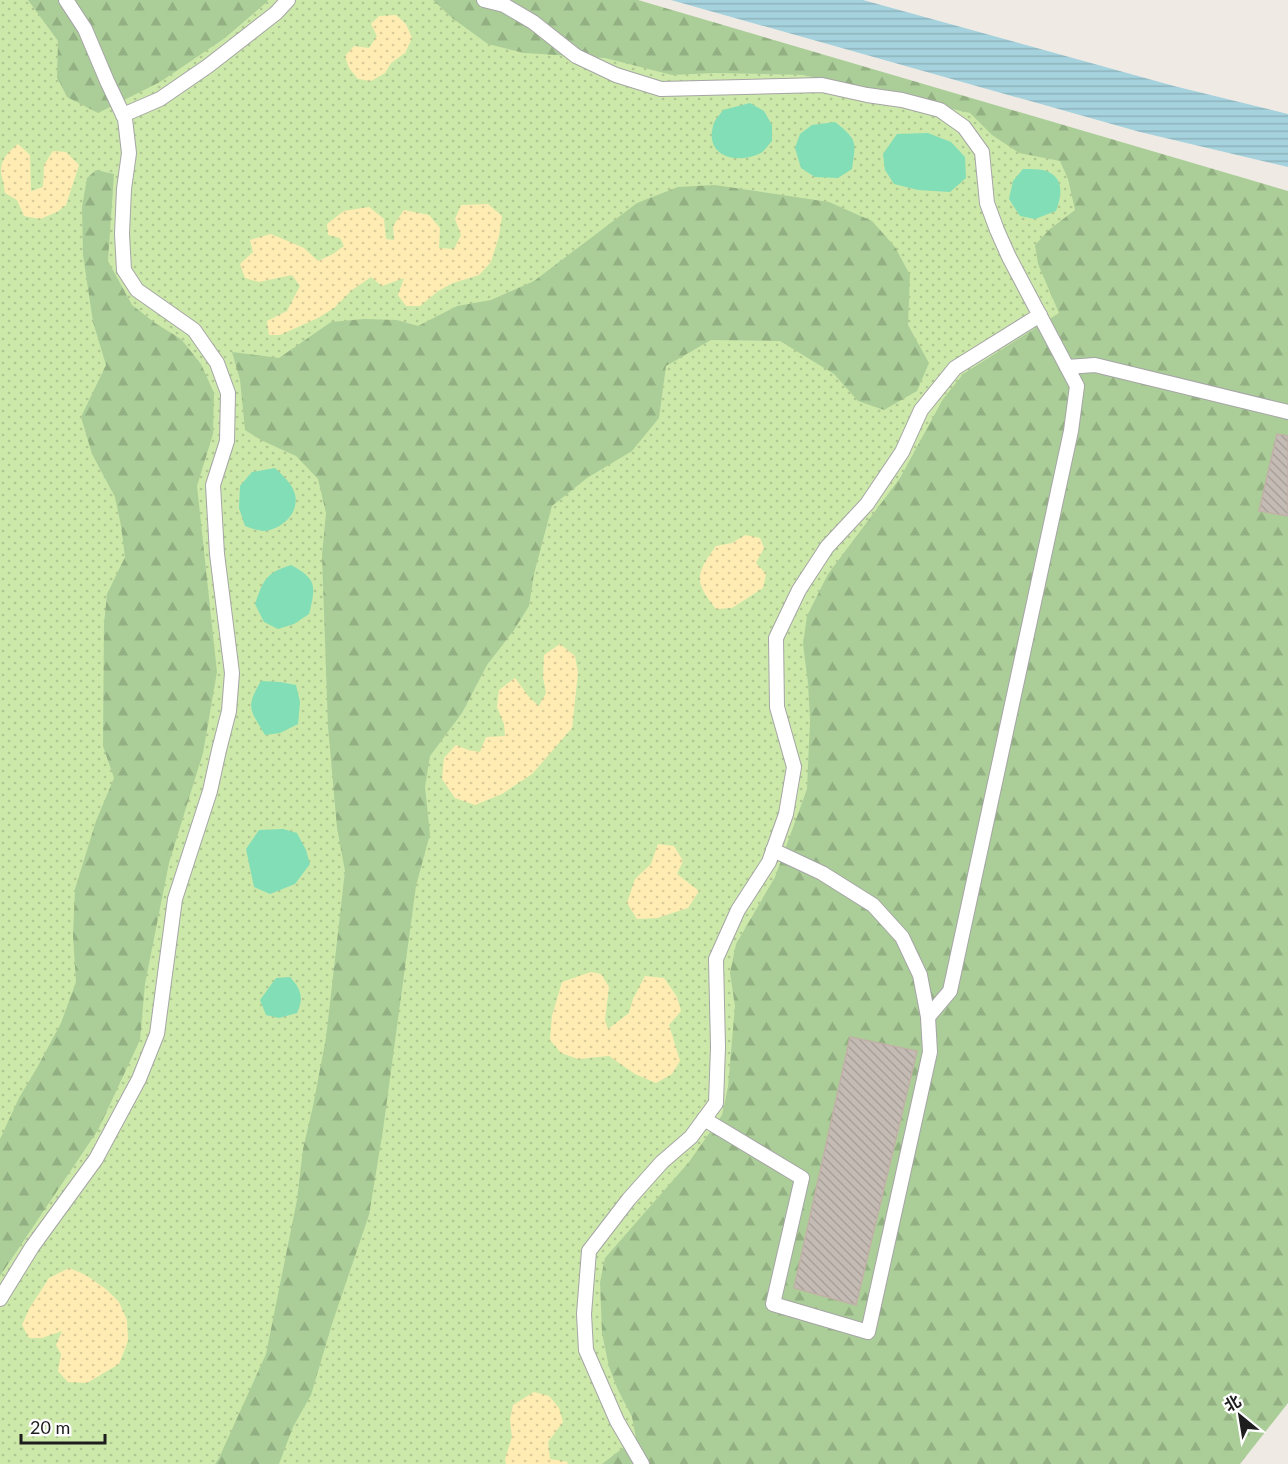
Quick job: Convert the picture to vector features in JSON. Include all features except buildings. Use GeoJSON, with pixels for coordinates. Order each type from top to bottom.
{"type":"FeatureCollection","features":[{"type":"Feature","properties":{"kind":"lane"},"geometry":{"type":"LineString","coordinates":[[0,1299],[32,1247],[96,1159],[140,1079],[157,1034],[175,899],[210,790],[229,711],[232,673],[217,554],[213,485],[227,441],[228,393],[217,363],[194,330],[137,290],[124,270],[122,234],[124,189],[129,153],[125,119],[85,29],[66,0]]}},
{"type":"Feature","properties":{"kind":"lane"},"geometry":{"type":"LineString","coordinates":[[123,115],[160,99],[208,66],[276,13],[288,0]]}},
{"type":"Feature","properties":{"kind":"lane"},"geometry":{"type":"LineString","coordinates":[[484,0],[504,5],[533,21],[576,56],[616,75],[662,89],[822,85],[902,100],[940,110],[964,126],[982,152],[987,203],[1009,257],[1077,386],[1071,430],[950,991],[928,1017]]}},
{"type":"Feature","properties":{"kind":"lane"},"geometry":{"type":"LineString","coordinates":[[642,1464],[617,1421],[586,1350],[584,1314],[589,1251],[629,1199],[663,1162],[691,1137],[716,1103],[718,1047],[716,960],[738,910],[769,862],[786,814],[794,767],[777,707],[776,638],[799,590],[827,547],[867,504],[902,452],[921,410],[956,368],[1040,315]]}},
{"type":"Feature","properties":{"kind":"lane"},"geometry":{"type":"LineString","coordinates":[[1067,367],[1095,365],[1288,412]]}},
{"type":"Feature","properties":{"kind":"lane"},"geometry":{"type":"LineString","coordinates":[[704,1119],[802,1178],[773,1304],[868,1332],[930,1052],[928,1017],[920,975],[902,937],[873,905],[822,873],[773,850]]}},
{"type":"Feature","properties":{"kind":"green space"},"geometry":{"type":"Polygon","coordinates":[[[0,0],[634,0],[1122,143],[719,1464],[0,1464],[0,0]]]}},
{"type":"Feature","properties":{"kind":"green space"},"geometry":{"type":"Polygon","coordinates":[[[28,0],[268,1],[225,38],[160,82],[98,113],[67,97],[57,77],[58,41],[28,0]]]}},
{"type":"Feature","properties":{"kind":"green space"},"geometry":{"type":"Polygon","coordinates":[[[433,0],[638,0],[1288,191],[1288,1403],[1240,1464],[602,1464],[636,1438],[632,1417],[609,1367],[602,1333],[600,1282],[605,1258],[689,1162],[722,1115],[728,1087],[735,1006],[730,973],[736,944],[775,877],[807,789],[810,720],[803,644],[807,616],[828,574],[900,478],[943,399],[963,374],[1059,313],[1038,264],[1035,245],[1050,229],[1075,210],[1068,179],[1060,161],[1019,153],[992,135],[970,113],[803,75],[714,73],[672,75],[605,58],[524,53],[488,44],[452,18],[433,0]]]}},
{"type":"Feature","properties":{"kind":"green space"},"geometry":{"type":"Polygon","coordinates":[[[750,103],[764,111],[772,125],[772,141],[761,153],[750,157],[732,158],[724,155],[714,145],[712,137],[715,122],[723,110],[750,103]]]}},
{"type":"Feature","properties":{"kind":"green space"},"geometry":{"type":"Polygon","coordinates":[[[835,122],[848,133],[854,142],[852,169],[838,178],[815,177],[801,168],[795,148],[800,134],[812,125],[835,122]]]}},
{"type":"Feature","properties":{"kind":"green space"},"geometry":{"type":"Polygon","coordinates":[[[928,133],[951,142],[965,157],[966,178],[950,192],[918,190],[894,184],[885,170],[883,154],[897,134],[928,133]]]}},
{"type":"Feature","properties":{"kind":"green space"},"geometry":{"type":"Polygon","coordinates":[[[1023,169],[1043,170],[1055,177],[1060,187],[1060,199],[1056,211],[1035,219],[1020,216],[1009,199],[1013,181],[1023,169]]]}},
{"type":"Feature","properties":{"kind":"green space"},"geometry":{"type":"Polygon","coordinates":[[[96,170],[114,174],[108,261],[132,305],[181,339],[201,364],[214,393],[213,434],[197,486],[217,672],[203,753],[169,863],[145,984],[140,1040],[98,1130],[0,1276],[0,1139],[19,1098],[61,1023],[76,982],[73,936],[75,889],[96,821],[114,778],[103,746],[104,624],[107,594],[125,557],[115,497],[92,454],[81,417],[106,365],[93,322],[83,255],[82,207],[87,178],[96,170]]]}},
{"type":"Feature","properties":{"kind":"green space"},"geometry":{"type":"Polygon","coordinates":[[[715,185],[829,202],[872,221],[895,247],[910,275],[908,325],[929,363],[917,391],[884,410],[858,401],[834,374],[780,341],[711,340],[666,366],[659,418],[632,451],[587,478],[552,506],[534,574],[529,606],[487,665],[462,713],[430,756],[425,787],[430,834],[416,886],[383,1130],[369,1215],[311,1395],[293,1427],[279,1464],[215,1464],[266,1354],[297,1200],[303,1149],[326,1038],[345,871],[337,828],[328,727],[322,555],[326,513],[318,479],[296,456],[245,430],[240,380],[232,352],[279,358],[331,322],[364,319],[397,320],[418,326],[457,306],[491,300],[534,281],[637,203],[678,187],[715,185]]]}},
{"type":"Feature","properties":{"kind":"green space"},"geometry":{"type":"Polygon","coordinates":[[[275,468],[292,487],[296,502],[294,510],[285,522],[272,529],[262,531],[245,526],[239,508],[240,486],[252,472],[275,468]]]}},
{"type":"Feature","properties":{"kind":"green space"},"geometry":{"type":"Polygon","coordinates":[[[291,565],[306,575],[312,584],[309,614],[294,624],[278,629],[264,622],[255,604],[267,578],[276,571],[291,565]]]}},
{"type":"Feature","properties":{"kind":"green space"},"geometry":{"type":"Polygon","coordinates":[[[261,681],[296,685],[300,702],[298,724],[280,733],[265,735],[251,708],[253,697],[261,681]]]}},
{"type":"Feature","properties":{"kind":"green space"},"geometry":{"type":"Polygon","coordinates":[[[283,829],[297,833],[310,864],[295,884],[270,894],[254,887],[246,849],[259,830],[283,829]]]}},
{"type":"Feature","properties":{"kind":"green space"},"geometry":{"type":"Polygon","coordinates":[[[290,977],[300,994],[297,1013],[279,1018],[266,1015],[260,1000],[276,978],[290,977]]]}},
{"type":"Feature","properties":{"kind":"sand"},"geometry":{"type":"Polygon","coordinates":[[[396,15],[406,24],[412,38],[405,53],[391,63],[385,73],[371,81],[358,79],[349,68],[345,56],[354,46],[369,48],[377,36],[371,24],[379,16],[396,15]]]}},
{"type":"Feature","properties":{"kind":"sand"},"geometry":{"type":"Polygon","coordinates":[[[18,144],[30,155],[31,191],[43,187],[44,165],[53,151],[66,152],[79,165],[66,205],[57,212],[40,219],[24,216],[17,200],[5,193],[1,173],[2,164],[8,153],[18,144]]]}},
{"type":"Feature","properties":{"kind":"sand"},"geometry":{"type":"Polygon","coordinates":[[[488,204],[502,216],[491,262],[479,275],[453,283],[438,291],[420,306],[406,306],[398,295],[404,278],[382,286],[371,277],[352,290],[334,308],[318,318],[280,335],[269,335],[267,321],[287,311],[300,286],[292,275],[259,282],[245,278],[240,264],[253,252],[250,240],[271,234],[304,248],[318,261],[344,246],[340,238],[328,235],[327,224],[344,211],[369,207],[384,219],[386,239],[394,240],[393,226],[404,210],[429,215],[440,228],[439,248],[454,249],[461,235],[455,219],[461,205],[488,204]]]}},
{"type":"Feature","properties":{"kind":"sand"},"geometry":{"type":"Polygon","coordinates":[[[745,535],[760,538],[764,548],[756,563],[766,574],[763,588],[732,608],[716,609],[701,584],[701,571],[716,546],[732,543],[745,535]]]}},
{"type":"Feature","properties":{"kind":"sand"},"geometry":{"type":"Polygon","coordinates":[[[560,644],[575,656],[578,673],[572,728],[532,774],[502,794],[475,805],[455,798],[442,779],[444,758],[456,745],[480,752],[486,737],[505,736],[504,724],[497,707],[499,690],[515,678],[539,706],[546,693],[543,677],[544,655],[560,644]]]}},
{"type":"Feature","properties":{"kind":"sand"},"geometry":{"type":"Polygon","coordinates":[[[658,844],[674,846],[683,861],[677,874],[699,891],[688,908],[657,918],[637,919],[627,903],[635,879],[651,864],[658,844]]]}},
{"type":"Feature","properties":{"kind":"sand"},"geometry":{"type":"Polygon","coordinates":[[[591,972],[601,974],[609,987],[605,1020],[608,1029],[629,1013],[633,999],[645,976],[664,978],[677,997],[681,1011],[669,1025],[680,1061],[672,1074],[656,1083],[635,1074],[609,1056],[578,1059],[561,1053],[550,1040],[552,1016],[562,982],[591,972]]]}},
{"type":"Feature","properties":{"kind":"sand"},"geometry":{"type":"Polygon","coordinates":[[[69,1268],[86,1275],[107,1290],[119,1302],[127,1320],[128,1341],[119,1364],[87,1383],[68,1382],[58,1371],[61,1354],[56,1345],[62,1331],[42,1338],[29,1338],[22,1325],[29,1309],[49,1278],[69,1268]]]}},
{"type":"Feature","properties":{"kind":"sand"},"geometry":{"type":"Polygon","coordinates":[[[534,1392],[549,1396],[559,1408],[563,1422],[548,1442],[550,1459],[568,1462],[567,1464],[506,1464],[505,1459],[512,1437],[510,1420],[513,1405],[534,1392]]]}},
{"type":"Feature","properties":{"kind":"water"},"geometry":{"type":"Polygon","coordinates":[[[671,0],[863,0],[1174,86],[1288,114],[1288,167],[1140,132],[671,0]]]}}]}
